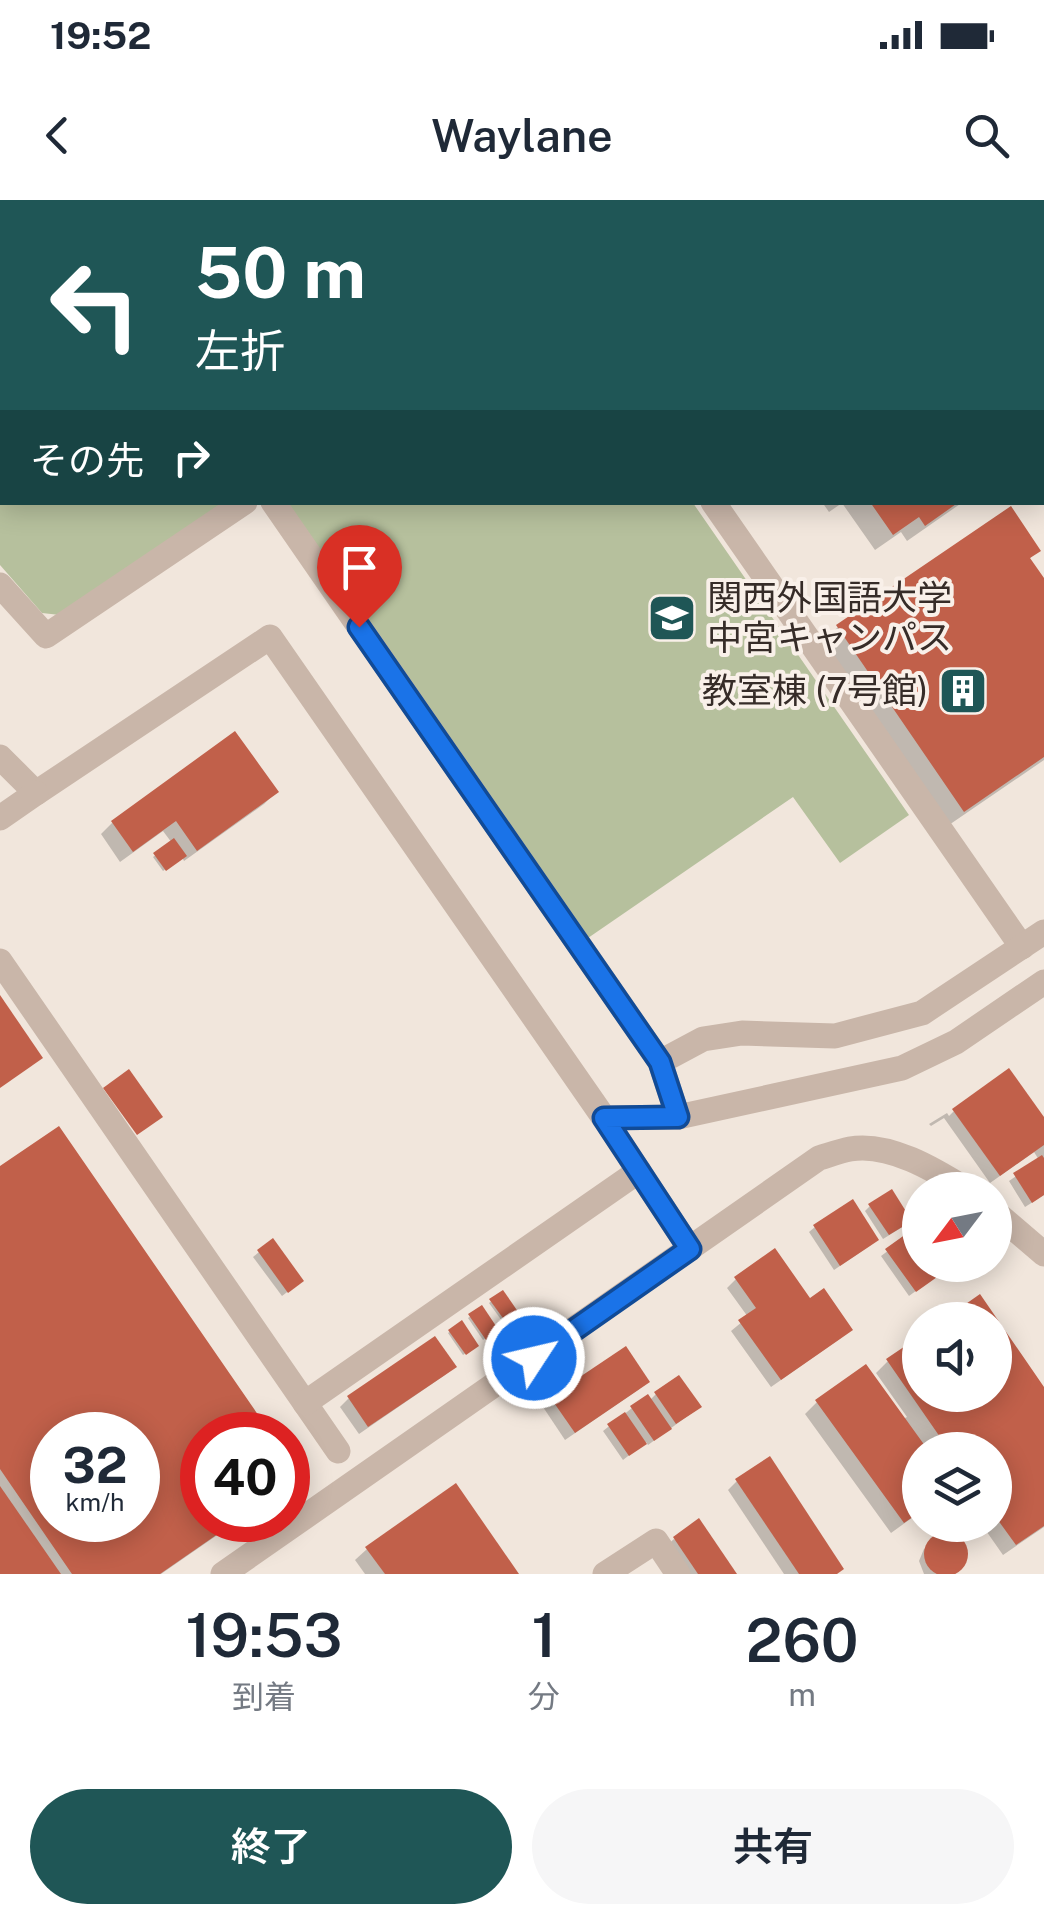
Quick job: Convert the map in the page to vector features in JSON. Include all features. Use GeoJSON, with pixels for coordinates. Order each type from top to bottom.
{"type":"FeatureCollection","features":[{"type":"Feature","properties":{"kind":"street"},"geometry":{"type":"LineString","coordinates":[[0,585],[46,636],[241,505]]}},
{"type":"Feature","properties":{"kind":"street"},"geometry":{"type":"LineString","coordinates":[[275,505],[660,1062],[678,1117]]}},
{"type":"Feature","properties":{"kind":"street"},"geometry":{"type":"LineString","coordinates":[[715,505],[1022,947]]}},
{"type":"Feature","properties":{"kind":"street"},"geometry":{"type":"LineString","coordinates":[[0,818],[270,637],[604,1118],[690,1249]]}},
{"type":"Feature","properties":{"kind":"street"},"geometry":{"type":"LineString","coordinates":[[0,758],[36,793]]}},
{"type":"Feature","properties":{"kind":"street"},"geometry":{"type":"LineString","coordinates":[[660,1062],[703,1039],[742,1033],[835,1036],[922,1014],[1044,932]]}},
{"type":"Feature","properties":{"kind":"street"},"geometry":{"type":"LineString","coordinates":[[0,961],[338,1451]]}},
{"type":"Feature","properties":{"kind":"street"},"geometry":{"type":"LineString","coordinates":[[604,1118],[678,1117],[902,1068],[956,1042],[1044,982]]}},
{"type":"Feature","properties":{"kind":"street"},"geometry":{"type":"LineString","coordinates":[[223,1574],[819,1158],[853,1148],[888,1152],[939,1172]]}},
{"type":"Feature","properties":{"kind":"street"},"geometry":{"type":"LineString","coordinates":[[305,1403],[639,1172]]}},
{"type":"Feature","properties":{"kind":"street"},"geometry":{"type":"LineString","coordinates":[[1012,1227],[1044,1254]]}},
{"type":"Feature","properties":{"kind":"street"},"geometry":{"type":"LineString","coordinates":[[606,1574],[656,1541],[678,1574]]}},
{"type":"Feature","properties":{"kind":"green space"},"geometry":{"type":"Polygon","coordinates":[[[0,505],[221,505],[60,615],[42,613],[0,565],[0,505]]]}},
{"type":"Feature","properties":{"kind":"green space"},"geometry":{"type":"Polygon","coordinates":[[[289,505],[694,505],[909,815],[840,863],[793,797],[588,938],[289,505]]]}},
{"type":"Feature","properties":{"kind":"building"},"geometry":{"type":"Polygon","coordinates":[[[872,505],[955,505],[925,526],[919,517],[893,535],[872,505]]]}},
{"type":"Feature","properties":{"kind":"building","name":"教室棟 (7号館)"},"geometry":{"type":"Polygon","coordinates":[[[1011,506],[1041,551],[1030,558],[1044,578],[1044,757],[964,812],[836,625],[1011,506]]]}},
{"type":"Feature","properties":{"kind":"building"},"geometry":{"type":"Polygon","coordinates":[[[235,731],[279,792],[197,851],[176,821],[133,852],[111,821],[235,731]]]}},
{"type":"Feature","properties":{"kind":"building"},"geometry":{"type":"Polygon","coordinates":[[[174,838],[187,856],[166,871],[153,853],[174,838]]]}},
{"type":"Feature","properties":{"kind":"building"},"geometry":{"type":"Polygon","coordinates":[[[0,995],[43,1058],[0,1088],[0,995]]]}},
{"type":"Feature","properties":{"kind":"building"},"geometry":{"type":"Polygon","coordinates":[[[1009,1068],[1044,1117],[1044,1145],[1006,1172],[997,1172],[952,1109],[1009,1068]]]}},
{"type":"Feature","properties":{"kind":"building"},"geometry":{"type":"Polygon","coordinates":[[[129,1069],[163,1117],[137,1135],[103,1088],[129,1069]]]}},
{"type":"Feature","properties":{"kind":"building"},"geometry":{"type":"Polygon","coordinates":[[[59,1126],[256,1412],[180,1412],[180,1542],[206,1542],[160,1574],[72,1574],[50,1542],[160,1542],[160,1412],[30,1412],[30,1513],[0,1469],[0,1166],[59,1126]]]}},
{"type":"Feature","properties":{"kind":"building"},"geometry":{"type":"Polygon","coordinates":[[[1042,1155],[1044,1195],[1032,1203],[1013,1173],[1042,1155]]]}},
{"type":"Feature","properties":{"kind":"building"},"geometry":{"type":"Polygon","coordinates":[[[892,1189],[902,1205],[902,1227],[889,1235],[868,1204],[892,1189]]]}},
{"type":"Feature","properties":{"kind":"building"},"geometry":{"type":"Polygon","coordinates":[[[853,1199],[879,1240],[840,1266],[813,1225],[853,1199]]]}},
{"type":"Feature","properties":{"kind":"building"},"geometry":{"type":"Polygon","coordinates":[[[902,1237],[902,1273],[885,1249],[902,1237]]]}},
{"type":"Feature","properties":{"kind":"building"},"geometry":{"type":"Polygon","coordinates":[[[273,1238],[304,1281],[288,1293],[257,1250],[273,1238]]]}},
{"type":"Feature","properties":{"kind":"building"},"geometry":{"type":"Polygon","coordinates":[[[775,1248],[810,1298],[824,1288],[853,1330],[781,1380],[738,1320],[756,1308],[734,1277],[775,1248]]]}},
{"type":"Feature","properties":{"kind":"building"},"geometry":{"type":"Polygon","coordinates":[[[909,1282],[930,1282],[916,1292],[909,1282]]]}},
{"type":"Feature","properties":{"kind":"building"},"geometry":{"type":"Polygon","coordinates":[[[503,1290],[521,1316],[508,1325],[489,1299],[503,1290]]]}},
{"type":"Feature","properties":{"kind":"building"},"geometry":{"type":"Polygon","coordinates":[[[980,1294],[986,1302],[969,1302],[980,1294]]]}},
{"type":"Feature","properties":{"kind":"building"},"geometry":{"type":"Polygon","coordinates":[[[482,1305],[500,1332],[486,1340],[468,1314],[482,1305]]]}},
{"type":"Feature","properties":{"kind":"building"},"geometry":{"type":"Polygon","coordinates":[[[462,1320],[479,1346],[466,1355],[448,1330],[462,1320]]]}},
{"type":"Feature","properties":{"kind":"building"},"geometry":{"type":"Polygon","coordinates":[[[435,1336],[457,1367],[368,1427],[347,1396],[435,1336]]]}},
{"type":"Feature","properties":{"kind":"building"},"geometry":{"type":"Polygon","coordinates":[[[1012,1340],[1044,1387],[1044,1526],[1016,1545],[1012,1539],[1012,1432],[937,1432],[923,1412],[1012,1412],[1012,1340]]]}},
{"type":"Feature","properties":{"kind":"building"},"geometry":{"type":"Polygon","coordinates":[[[626,1346],[650,1382],[575,1433],[550,1397],[626,1346]]]}},
{"type":"Feature","properties":{"kind":"building"},"geometry":{"type":"Polygon","coordinates":[[[902,1348],[902,1382],[886,1359],[902,1348]]]}},
{"type":"Feature","properties":{"kind":"building"},"geometry":{"type":"Polygon","coordinates":[[[866,1364],[915,1432],[902,1432],[902,1520],[815,1400],[866,1364]]]}},
{"type":"Feature","properties":{"kind":"building"},"geometry":{"type":"Polygon","coordinates":[[[679,1375],[702,1407],[676,1424],[654,1392],[679,1375]]]}},
{"type":"Feature","properties":{"kind":"building"},"geometry":{"type":"Polygon","coordinates":[[[648,1394],[672,1429],[654,1441],[630,1406],[648,1394]]]}},
{"type":"Feature","properties":{"kind":"building"},"geometry":{"type":"Polygon","coordinates":[[[625,1412],[647,1444],[629,1456],[607,1424],[625,1412]]]}},
{"type":"Feature","properties":{"kind":"building"},"geometry":{"type":"Polygon","coordinates":[[[770,1456],[844,1569],[837,1574],[799,1574],[735,1479],[770,1456]]]}},
{"type":"Feature","properties":{"kind":"building"},"geometry":{"type":"Polygon","coordinates":[[[456,1483],[519,1574],[385,1574],[365,1547],[456,1483]]]}},
{"type":"Feature","properties":{"kind":"building"},"geometry":{"type":"Polygon","coordinates":[[[0,1486],[30,1529],[30,1542],[39,1542],[61,1574],[0,1574],[0,1486]]]}},
{"type":"Feature","properties":{"kind":"building"},"geometry":{"type":"Polygon","coordinates":[[[699,1518],[737,1574],[698,1574],[673,1537],[699,1518]]]}},
{"type":"Feature","properties":{"kind":"building"},"geometry":{"type":"Polygon","coordinates":[[[928,1542],[964,1542],[968,1554],[962,1570],[938,1574],[930,1570],[924,1554],[928,1542]]]}},
{"type":"Feature","properties":{"kind":"place","name":"関西外国語大学 中宮キャンパス"},"geometry":{"type":"Point","coordinates":[672,618]}},
{"type":"Feature","properties":{"kind":"place","name":"教室棟 (7号館)"},"geometry":{"type":"Point","coordinates":[963,691]}},
{"type":"Feature","properties":{"kind":"route"},"geometry":{"type":"LineString","coordinates":[[359,627],[660,1062],[678,1117],[604,1118],[690,1249],[534,1358]]}}]}
